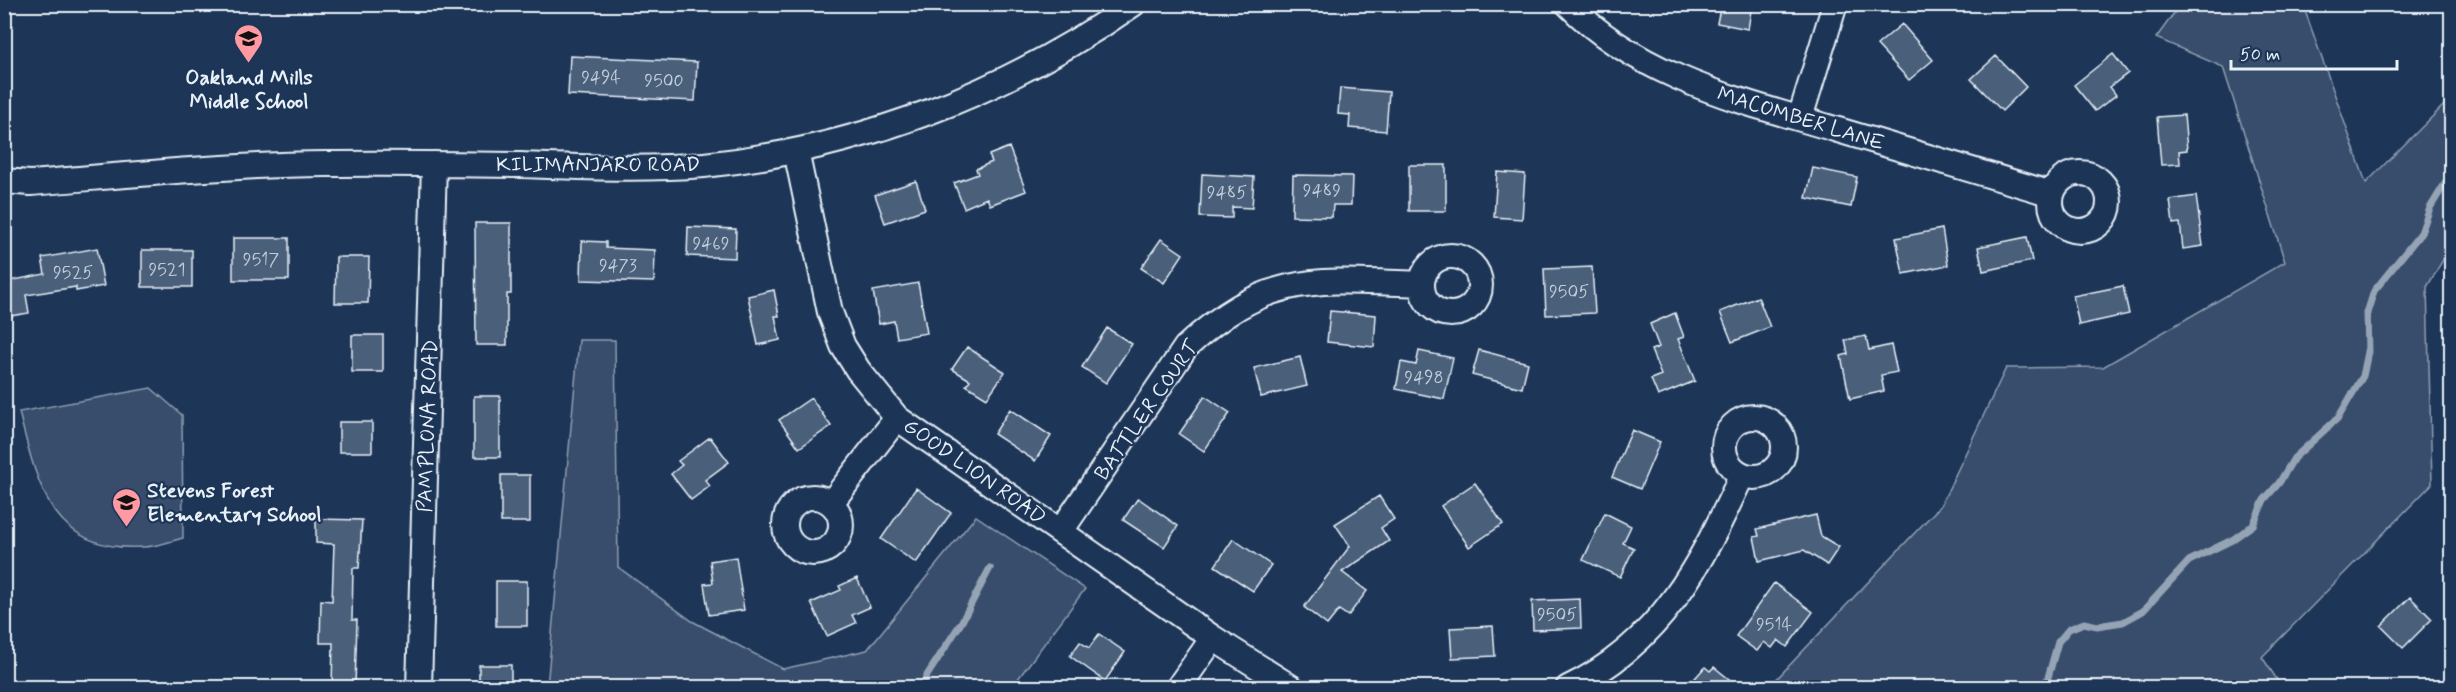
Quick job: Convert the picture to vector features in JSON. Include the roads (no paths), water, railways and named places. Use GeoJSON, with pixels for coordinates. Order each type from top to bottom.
{"type":"FeatureCollection","features":[{"type":"Feature","properties":{"kind":"street","name":"KILIMANJARO ROAD"},"geometry":{"type":"LineString","coordinates":[[4,181],[30,183],[235,165],[434,164],[616,168],[703,165],[796,151],[910,119],[962,100],[1027,70],[1092,33],[1133,4]]}},
{"type":"Feature","properties":{"kind":"street","name":"MACOMBER LANE"},"geometry":{"type":"LineString","coordinates":[[1568,4],[1606,39],[1633,56],[1698,86],[2052,194]]}},
{"type":"Feature","properties":{"kind":"street"},"geometry":{"type":"LineString","coordinates":[[1800,118],[1835,4]]}},
{"type":"Feature","properties":{"kind":"street","name":"GOOD LION ROAD"},"geometry":{"type":"LineString","coordinates":[[796,151],[830,312],[848,354],[897,418],[1213,638],[1292,687]]}},
{"type":"Feature","properties":{"kind":"street","name":"PAMPLONA ROAD"},"geometry":{"type":"LineString","coordinates":[[419,687],[434,164]]}},
{"type":"Feature","properties":{"kind":"street","name":"KILIMANJARO ROAD"},"geometry":{"type":"LineString","coordinates":[[4,193],[30,183]]}},
{"type":"Feature","properties":{"kind":"street","name":"BATTLER COURT"},"geometry":{"type":"LineString","coordinates":[[1061,531],[1186,347],[1211,324],[1237,306],[1265,293],[1294,284],[1329,280],[1422,284]]}},
{"type":"Feature","properties":{"kind":"street"},"geometry":{"type":"LineString","coordinates":[[831,503],[897,418]]}},
{"type":"Feature","properties":{"kind":"street"},"geometry":{"type":"LineString","coordinates":[[1568,687],[1633,645],[1682,592],[1720,523],[1742,476]]}},
{"type":"Feature","properties":{"kind":"street"},"geometry":{"type":"LineString","coordinates":[[1178,687],[1213,638]]}},
{"type":"Feature","properties":{"kind":"waterway"},"geometry":{"type":"LineString","coordinates":[[2045,688],[2058,642],[2069,629],[2084,623],[2097,626],[2123,622],[2143,611],[2189,561],[2232,540],[2253,525],[2264,500],[2279,483],[2294,458],[2338,418],[2363,376],[2368,352],[2367,313],[2374,291],[2421,233],[2430,208],[2452,172]]}},
{"type":"Feature","properties":{"kind":"waterway"},"geometry":{"type":"LineString","coordinates":[[923,688],[926,677],[961,623],[990,568]]}},
{"type":"Feature","properties":{"kind":"place","name":"Oakland Mills Middle School"},"geometry":{"type":"Point","coordinates":[249,64]}},
{"type":"Feature","properties":{"kind":"place","name":"Stevens Forest Elementary School"},"geometry":{"type":"Point","coordinates":[126,528]}}]}
